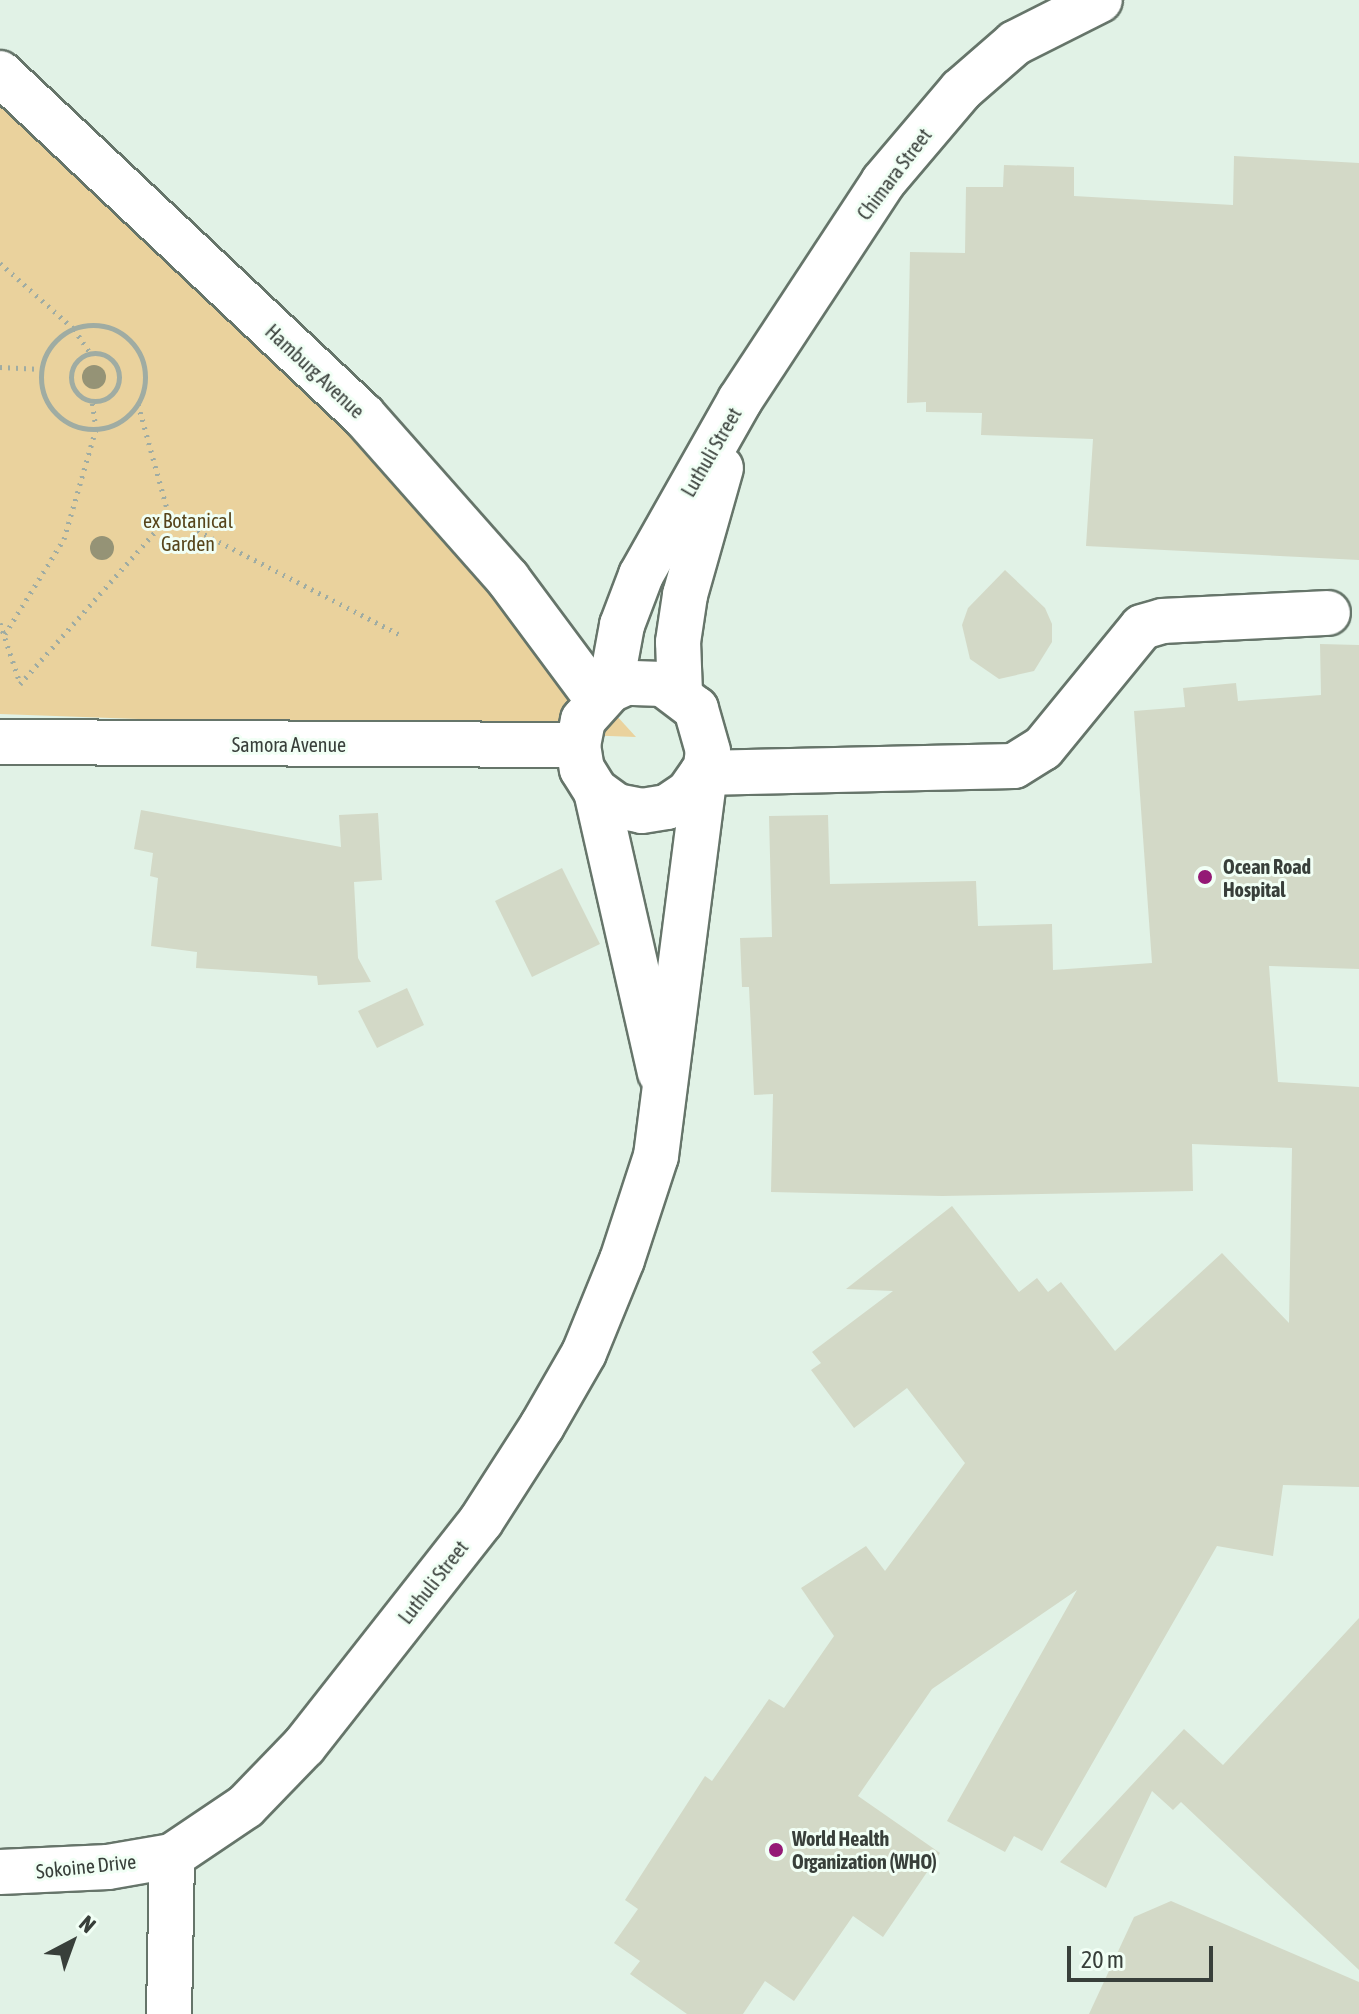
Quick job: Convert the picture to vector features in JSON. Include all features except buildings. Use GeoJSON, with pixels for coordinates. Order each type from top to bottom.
{"type":"FeatureCollection","features":[{"type":"Feature","properties":{"kind":"street","name":"Chimara Street"},"geometry":{"type":"LineString","coordinates":[[740,400],[883,182],[961,90],[1015,43],[1100,0]]}},
{"type":"Feature","properties":{"kind":"street","name":"Hamburg Avenue"},"geometry":{"type":"LineString","coordinates":[[0,73],[363,415],[508,579],[603,695]]}},
{"type":"Feature","properties":{"kind":"street","name":"Luthuli Street"},"geometry":{"type":"LineString","coordinates":[[680,693],[678,642],[685,595],[740,400]]}},
{"type":"Feature","properties":{"kind":"street","name":"Luthuli Street"},"geometry":{"type":"LineString","coordinates":[[603,695],[622,625],[641,575],[740,400]]}},
{"type":"Feature","properties":{"kind":"street"},"geometry":{"type":"LineString","coordinates":[[702,773],[1014,766],[1043,748],[1142,627],[1163,621],[1328,613]]}},
{"type":"Feature","properties":{"kind":"street"},"geometry":{"type":"LineString","coordinates":[[645,681],[680,693],[706,728],[708,751],[702,773],[688,793],[667,807],[642,811],[617,806],[596,791],[582,769],[578,745],[583,720],[603,695],[645,681]]}},
{"type":"Feature","properties":{"kind":"street","name":"Samora Avenue"},"geometry":{"type":"LineString","coordinates":[[0,742],[578,745]]}},
{"type":"Feature","properties":{"kind":"street","name":"Luthuli Street"},"geometry":{"type":"LineString","coordinates":[[172,1856],[246,1806],[304,1746],[481,1521],[584,1353],[622,1260],[656,1156],[667,1103],[702,773]]}},
{"type":"Feature","properties":{"kind":"street","name":"Luthuli Street"},"geometry":{"type":"LineString","coordinates":[[596,791],[624,935],[667,1103]]}},
{"type":"Feature","properties":{"kind":"street"},"geometry":{"type":"LineString","coordinates":[[169,2014],[172,1856]]}},
{"type":"Feature","properties":{"kind":"street","name":"Sokoine Drive"},"geometry":{"type":"LineString","coordinates":[[0,1872],[108,1867],[172,1856]]}},
{"type":"Feature","properties":{"kind":"path"},"geometry":{"type":"LineString","coordinates":[[0,263],[74,329],[91,354]]}},
{"type":"Feature","properties":{"kind":"path"},"geometry":{"type":"LineString","coordinates":[[138,404],[126,418],[96,429],[78,427],[49,405],[42,369],[47,352],[74,329],[109,328],[133,345],[144,369],[138,404],[169,516],[402,636]]}},
{"type":"Feature","properties":{"kind":"path"},"geometry":{"type":"LineString","coordinates":[[91,354],[107,356],[118,378],[108,398],[92,401],[77,393],[70,377],[76,362],[91,354]]}},
{"type":"Feature","properties":{"kind":"path"},"geometry":{"type":"LineString","coordinates":[[0,367],[42,369]]}},
{"type":"Feature","properties":{"kind":"path"},"geometry":{"type":"LineString","coordinates":[[5,634],[64,539],[96,429],[92,401]]}},
{"type":"Feature","properties":{"kind":"path"},"geometry":{"type":"LineString","coordinates":[[0,623],[20,684],[169,516]]}},
{"type":"Feature","properties":{"kind":"green space","name":"ex Botanical Garden"},"geometry":{"type":"Polygon","coordinates":[[[0,102],[368,443],[636,737],[0,714],[0,102]]]}},
{"type":"Feature","properties":{"kind":"place","name":"Ocean Road Hospital"},"geometry":{"type":"Point","coordinates":[1205,877]}},
{"type":"Feature","properties":{"kind":"place","name":"World Health Organization (WHO)"},"geometry":{"type":"Point","coordinates":[776,1850]}}]}
